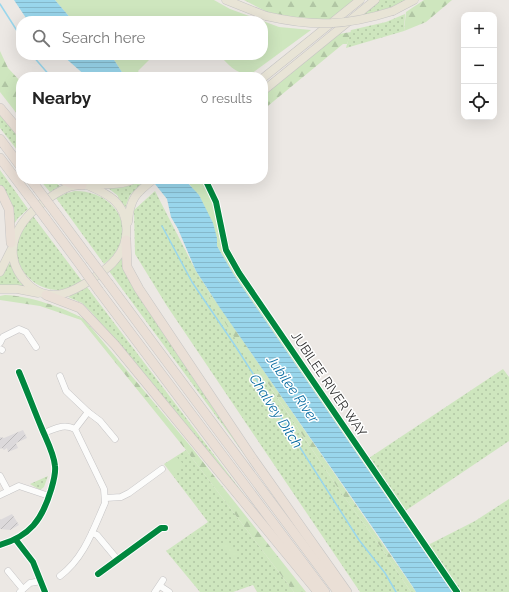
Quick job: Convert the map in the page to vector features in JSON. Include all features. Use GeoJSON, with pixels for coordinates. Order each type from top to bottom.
{"type":"FeatureCollection","features":[{"type":"Feature","properties":{"kind":"highway"},"geometry":{"type":"LineString","coordinates":[[0,108],[16,127]]}},
{"type":"Feature","properties":{"kind":"highway"},"geometry":{"type":"LineString","coordinates":[[0,139],[16,160]]}},
{"type":"Feature","properties":{"kind":"highway"},"geometry":{"type":"LineString","coordinates":[[0,158],[16,179]]}},
{"type":"Feature","properties":{"kind":"highway"},"geometry":{"type":"LineString","coordinates":[[20,184],[325,592]]}},
{"type":"Feature","properties":{"kind":"highway"},"geometry":{"type":"LineString","coordinates":[[34,184],[338,592]]}},
{"type":"Feature","properties":{"kind":"highway"},"geometry":{"type":"LineString","coordinates":[[78,184],[85,185]]}},
{"type":"Feature","properties":{"kind":"highway"},"geometry":{"type":"LineString","coordinates":[[0,190],[8,209],[11,247]]}},
{"type":"Feature","properties":{"kind":"highway"},"geometry":{"type":"LineString","coordinates":[[126,235],[127,267],[139,289],[265,476],[346,592]]}},
{"type":"Feature","properties":{"kind":"highway"},"geometry":{"type":"LineString","coordinates":[[45,295],[76,306],[88,316],[115,345],[318,592]]}},
{"type":"Feature","properties":{"kind":"main road"},"geometry":{"type":"LineString","coordinates":[[226,0],[266,16]]}},
{"type":"Feature","properties":{"kind":"main road"},"geometry":{"type":"LineString","coordinates":[[268,74],[360,0]]}},
{"type":"Feature","properties":{"kind":"main road"},"geometry":{"type":"LineString","coordinates":[[268,87],[375,0]]}},
{"type":"Feature","properties":{"kind":"main road"},"geometry":{"type":"LineString","coordinates":[[268,16],[297,23],[347,23],[368,19],[393,11],[414,0]]}},
{"type":"Feature","properties":{"kind":"main road"},"geometry":{"type":"LineString","coordinates":[[0,272],[20,224],[28,214],[60,191],[85,185],[120,184]]}},
{"type":"Feature","properties":{"kind":"main road"},"geometry":{"type":"LineString","coordinates":[[0,288],[17,289],[45,295],[71,292],[101,273],[119,256],[126,235],[132,200],[148,184]]}},
{"type":"Feature","properties":{"kind":"main road"},"geometry":{"type":"LineString","coordinates":[[85,185],[107,195],[117,204],[125,217],[126,235]]}},
{"type":"Feature","properties":{"kind":"main road"},"geometry":{"type":"LineString","coordinates":[[11,247],[15,265],[21,276],[34,289],[45,295]]}},
{"type":"Feature","properties":{"kind":"street"},"geometry":{"type":"LineString","coordinates":[[0,343],[3,337],[19,329],[26,332],[32,345]]}},
{"type":"Feature","properties":{"kind":"street"},"geometry":{"type":"LineString","coordinates":[[0,545],[16,540],[29,532],[39,519],[49,496],[56,467],[19,372]]}},
{"type":"Feature","properties":{"kind":"street"},"geometry":{"type":"LineString","coordinates":[[64,379],[66,391],[115,439]]}},
{"type":"Feature","properties":{"kind":"street"},"geometry":{"type":"LineString","coordinates":[[74,428],[88,412]]}},
{"type":"Feature","properties":{"kind":"street"},"geometry":{"type":"LineString","coordinates":[[44,433],[61,426],[68,425],[74,428],[104,489],[106,498],[92,533],[76,562],[65,575]]}},
{"type":"Feature","properties":{"kind":"street"},"geometry":{"type":"LineString","coordinates":[[106,498],[121,497],[129,493],[162,469]]}},
{"type":"Feature","properties":{"kind":"street"},"geometry":{"type":"LineString","coordinates":[[0,476],[8,491]]}},
{"type":"Feature","properties":{"kind":"street"},"geometry":{"type":"LineString","coordinates":[[0,495],[19,486],[49,496]]}},
{"type":"Feature","properties":{"kind":"street"},"geometry":{"type":"LineString","coordinates":[[98,574],[161,528],[164,528]]}},
{"type":"Feature","properties":{"kind":"street"},"geometry":{"type":"LineString","coordinates":[[92,533],[97,535],[117,560]]}},
{"type":"Feature","properties":{"kind":"street"},"geometry":{"type":"LineString","coordinates":[[16,540],[34,562],[42,581],[44,592]]}},
{"type":"Feature","properties":{"kind":"street"},"geometry":{"type":"LineString","coordinates":[[8,571],[21,590],[30,584],[42,581]]}},
{"type":"Feature","properties":{"kind":"street"},"geometry":{"type":"LineString","coordinates":[[154,592],[162,583],[169,592]]}},
{"type":"Feature","properties":{"kind":"shaded area"},"geometry":{"type":"Polygon","coordinates":[[[23,430],[27,438],[16,443],[18,448],[8,452],[7,448],[4,450],[2,448],[0,449],[0,437],[4,438],[23,430]]]}},
{"type":"Feature","properties":{"kind":"shaded area"},"geometry":{"type":"Polygon","coordinates":[[[12,514],[19,525],[10,530],[0,529],[0,520],[12,514]]]}},
{"type":"Feature","properties":{"kind":"green space"},"geometry":{"type":"Polygon","coordinates":[[[55,0],[214,0],[230,9],[249,16],[69,16],[55,0]]]}},
{"type":"Feature","properties":{"kind":"green space"},"geometry":{"type":"Polygon","coordinates":[[[244,0],[354,0],[328,21],[277,17],[244,0]]]}},
{"type":"Feature","properties":{"kind":"green space"},"geometry":{"type":"Polygon","coordinates":[[[379,0],[412,0],[359,19],[379,0]]]}},
{"type":"Feature","properties":{"kind":"green space"},"geometry":{"type":"Polygon","coordinates":[[[424,0],[452,0],[426,22],[404,31],[406,12],[424,0]]]}},
{"type":"Feature","properties":{"kind":"green space"},"geometry":{"type":"Polygon","coordinates":[[[405,14],[404,31],[346,48],[351,30],[386,22],[405,14]]]}},
{"type":"Feature","properties":{"kind":"green space"},"geometry":{"type":"Polygon","coordinates":[[[268,23],[279,27],[311,30],[254,72],[239,72],[224,60],[268,60],[268,23]]]}},
{"type":"Feature","properties":{"kind":"green space"},"geometry":{"type":"Polygon","coordinates":[[[351,32],[347,44],[343,44],[268,106],[268,91],[339,34],[351,32]]]}},
{"type":"Feature","properties":{"kind":"green space"},"geometry":{"type":"Polygon","coordinates":[[[0,51],[8,68],[16,77],[16,113],[0,92],[0,51]]]}},
{"type":"Feature","properties":{"kind":"green space"},"geometry":{"type":"Polygon","coordinates":[[[114,60],[149,60],[139,72],[122,72],[114,60]]]}},
{"type":"Feature","properties":{"kind":"green space"},"geometry":{"type":"Polygon","coordinates":[[[0,112],[16,133],[16,149],[0,128],[0,112]]]}},
{"type":"Feature","properties":{"kind":"green space"},"geometry":{"type":"Polygon","coordinates":[[[0,170],[28,209],[14,224],[7,195],[0,185],[0,170]]]}},
{"type":"Feature","properties":{"kind":"green space"},"geometry":{"type":"Polygon","coordinates":[[[43,184],[57,184],[60,186],[50,192],[43,184]]]}},
{"type":"Feature","properties":{"kind":"green space"},"geometry":{"type":"Polygon","coordinates":[[[122,184],[141,184],[130,195],[125,208],[117,195],[108,188],[122,184]]]}},
{"type":"Feature","properties":{"kind":"green space"},"geometry":{"type":"Polygon","coordinates":[[[189,184],[210,184],[220,208],[230,249],[246,277],[460,592],[452,592],[234,275],[217,246],[217,238],[199,195],[189,184]]]}},
{"type":"Feature","properties":{"kind":"green space"},"geometry":{"type":"Polygon","coordinates":[[[75,191],[90,193],[103,198],[113,207],[120,217],[123,229],[121,241],[115,253],[104,264],[56,198],[75,191]]]}},
{"type":"Feature","properties":{"kind":"green space"},"geometry":{"type":"Polygon","coordinates":[[[155,191],[196,271],[210,293],[209,296],[342,494],[383,550],[411,592],[360,592],[167,306],[135,254],[134,210],[155,191]]]}},
{"type":"Feature","properties":{"kind":"green space"},"geometry":{"type":"Polygon","coordinates":[[[33,216],[82,281],[70,287],[58,290],[47,289],[29,278],[18,261],[16,251],[17,240],[22,228],[33,216]]]}},
{"type":"Feature","properties":{"kind":"green space"},"geometry":{"type":"Polygon","coordinates":[[[123,257],[275,496],[109,271],[123,257]]]}},
{"type":"Feature","properties":{"kind":"green space"},"geometry":{"type":"Polygon","coordinates":[[[10,263],[18,280],[25,287],[0,286],[0,276],[10,263]]]}},
{"type":"Feature","properties":{"kind":"green space"},"geometry":{"type":"Polygon","coordinates":[[[87,287],[261,517],[92,313],[82,303],[68,297],[87,287]]]}},
{"type":"Feature","properties":{"kind":"green space"},"geometry":{"type":"Polygon","coordinates":[[[210,293],[416,592],[411,592],[383,550],[342,494],[269,385],[232,334],[209,296],[210,293]]]}},
{"type":"Feature","properties":{"kind":"green space"},"geometry":{"type":"Polygon","coordinates":[[[0,296],[25,297],[46,303],[66,310],[84,319],[192,448],[306,592],[294,592],[186,450],[81,320],[40,306],[0,300],[0,296]]]}},
{"type":"Feature","properties":{"kind":"green space"},"geometry":{"type":"Polygon","coordinates":[[[503,369],[509,377],[509,441],[405,511],[369,458],[503,369]]]}},
{"type":"Feature","properties":{"kind":"green space"},"geometry":{"type":"Polygon","coordinates":[[[186,450],[294,592],[257,592],[253,585],[233,592],[200,592],[166,551],[208,522],[164,464],[186,450]]]}},
{"type":"Feature","properties":{"kind":"green space"},"geometry":{"type":"Polygon","coordinates":[[[177,457],[183,464],[179,473],[173,472],[166,464],[177,457]]]}},
{"type":"Feature","properties":{"kind":"green space"},"geometry":{"type":"Polygon","coordinates":[[[48,476],[44,487],[40,490],[30,484],[48,476]]]}},
{"type":"Feature","properties":{"kind":"green space"},"geometry":{"type":"Polygon","coordinates":[[[509,499],[509,592],[460,592],[428,545],[475,521],[509,499]]]}},
{"type":"Feature","properties":{"kind":"green space"},"geometry":{"type":"Polygon","coordinates":[[[228,541],[238,554],[232,559],[222,547],[228,541]]]}},
{"type":"Feature","properties":{"kind":"water"},"geometry":{"type":"Polygon","coordinates":[[[14,0],[55,0],[69,16],[25,16],[14,0]]]}},
{"type":"Feature","properties":{"kind":"water"},"geometry":{"type":"Polygon","coordinates":[[[68,60],[114,60],[122,72],[81,72],[68,60]]]}},
{"type":"Feature","properties":{"kind":"water","name":"Jubilee River"},"geometry":{"type":"Polygon","coordinates":[[[155,184],[189,184],[199,195],[213,223],[217,238],[217,246],[234,275],[452,592],[416,592],[196,271],[178,229],[171,217],[167,199],[155,184]]]}},
{"type":"Feature","properties":{"kind":"waterway","name":"Chalvey Ditch"},"geometry":{"type":"LineString","coordinates":[[0,4],[16,29]]}},
{"type":"Feature","properties":{"kind":"waterway","name":"Chalvey Ditch"},"geometry":{"type":"LineString","coordinates":[[36,60],[47,72]]}},
{"type":"Feature","properties":{"kind":"waterway","name":"Chalvey Ditch"},"geometry":{"type":"LineString","coordinates":[[162,226],[192,282],[236,347],[359,540],[385,573],[396,592]]}},
{"type":"Feature","properties":{"kind":"cycle path","name":"JUBILEE RIVER WAY"},"geometry":{"type":"LineString","coordinates":[[207,184],[216,202],[226,250],[239,273],[457,592]]}},
{"type":"Feature","properties":{"kind":"cycle path"},"geometry":{"type":"LineString","coordinates":[[0,545],[27,532],[39,518],[47,501],[55,472],[52,452],[19,372]]}},
{"type":"Feature","properties":{"kind":"cycle path"},"geometry":{"type":"LineString","coordinates":[[98,574],[161,528],[165,528]]}},
{"type":"Feature","properties":{"kind":"cycle path"},"geometry":{"type":"LineString","coordinates":[[16,540],[33,562],[45,592]]}}]}
